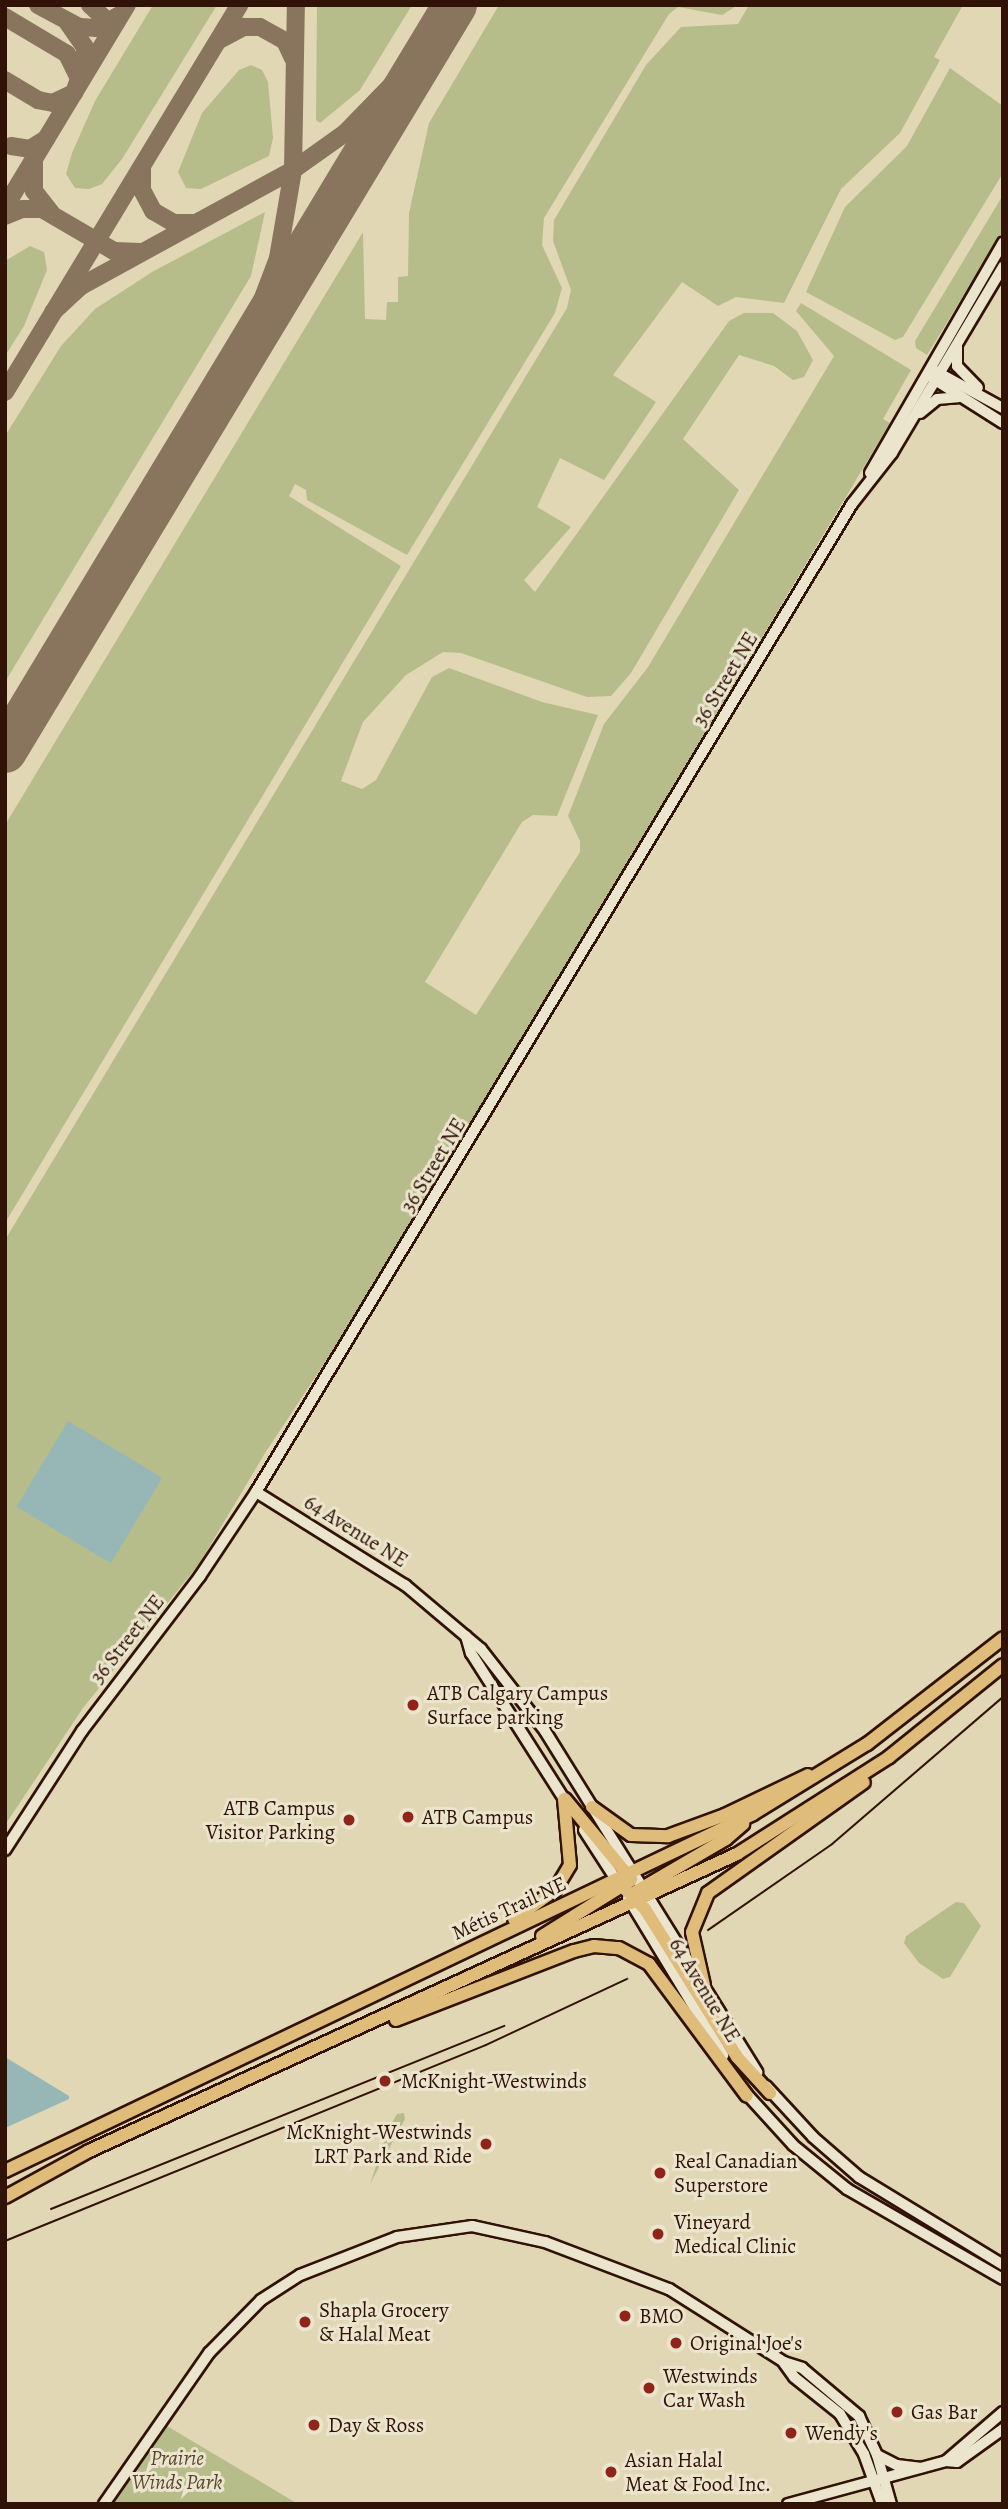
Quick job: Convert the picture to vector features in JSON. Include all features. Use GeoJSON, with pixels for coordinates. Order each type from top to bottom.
{"type":"FeatureCollection","features":[{"type":"Feature","properties":{"kind":"main road","name":"Métis Trail NE"},"geometry":{"type":"LineString","coordinates":[[5,2197],[89,2151],[365,2028],[530,1946],[819,1775],[933,1695],[1003,1638]]}},
{"type":"Feature","properties":{"kind":"main road","name":"Métis Trail NE"},"geometry":{"type":"LineString","coordinates":[[5,2171],[476,1943],[633,1887],[737,1854],[889,1757],[1003,1665]]}},
{"type":"Feature","properties":{"kind":"main road"},"geometry":{"type":"LineString","coordinates":[[704,1985],[692,1932],[708,1893],[863,1783],[889,1757]]}},
{"type":"Feature","properties":{"kind":"main road"},"geometry":{"type":"LineString","coordinates":[[592,1807],[631,1835],[667,1836],[725,1815],[805,1776],[819,1775]]}},
{"type":"Feature","properties":{"kind":"main road"},"geometry":{"type":"LineString","coordinates":[[565,1799],[633,1887],[737,2057],[770,2092]]}},
{"type":"Feature","properties":{"kind":"main road"},"geometry":{"type":"LineString","coordinates":[[476,1943],[560,1885],[570,1865],[565,1799]]}},
{"type":"Feature","properties":{"kind":"main road"},"geometry":{"type":"LineString","coordinates":[[530,1946],[554,1926],[726,1839],[753,1814]]}},
{"type":"Feature","properties":{"kind":"main road"},"geometry":{"type":"LineString","coordinates":[[365,2028],[388,2024],[574,1951],[594,1946],[619,1948],[649,1964],[747,2096]]}},
{"type":"Feature","properties":{"kind":"street","name":"36 Street NE"},"geometry":{"type":"LineString","coordinates":[[866,482],[877,454],[1003,243]]}},
{"type":"Feature","properties":{"kind":"street","name":"36 Street NE"},"geometry":{"type":"LineString","coordinates":[[5,1850],[82,1731],[200,1576],[256,1492],[866,482],[908,425],[1003,267]]}},
{"type":"Feature","properties":{"kind":"street"},"geometry":{"type":"LineString","coordinates":[[958,342],[957,366],[990,400]]}},
{"type":"Feature","properties":{"kind":"street"},"geometry":{"type":"LineString","coordinates":[[927,370],[960,397],[1003,423]]}},
{"type":"Feature","properties":{"kind":"street"},"geometry":{"type":"LineString","coordinates":[[937,377],[1003,408]]}},
{"type":"Feature","properties":{"kind":"street"},"geometry":{"type":"LineString","coordinates":[[908,425],[936,399],[960,397]]}},
{"type":"Feature","properties":{"kind":"street","name":"64 Avenue NE"},"geometry":{"type":"LineString","coordinates":[[256,1492],[405,1585],[465,1634],[517,1691],[592,1807],[747,2096],[793,2145],[847,2189],[1003,2279]]}},
{"type":"Feature","properties":{"kind":"street","name":"64 Avenue NE"},"geometry":{"type":"LineString","coordinates":[[465,1634],[471,1653],[565,1799]]}},
{"type":"Feature","properties":{"kind":"street","name":"64 Avenue NE"},"geometry":{"type":"LineString","coordinates":[[633,1887],[704,1985],[770,2092],[859,2176],[1003,2264]]}},
{"type":"Feature","properties":{"kind":"street"},"geometry":{"type":"LineString","coordinates":[[104,2504],[209,2353],[243,2315],[291,2279],[411,2233],[482,2227],[545,2242],[670,2289],[784,2362],[802,2368],[848,2402],[877,2455],[882,2504]]}},
{"type":"Feature","properties":{"kind":"street"},"geometry":{"type":"LineString","coordinates":[[784,2362],[794,2377],[840,2414],[891,2504]]}},
{"type":"Feature","properties":{"kind":"street"},"geometry":{"type":"LineString","coordinates":[[788,2504],[926,2469],[946,2461],[1003,2412]]}},
{"type":"Feature","properties":{"kind":"street"},"geometry":{"type":"LineString","coordinates":[[946,2461],[957,2462],[973,2454],[1003,2429]]}},
{"type":"Feature","properties":{"kind":"street"},"geometry":{"type":"LineString","coordinates":[[877,2455],[897,2465],[926,2469]]}},
{"type":"Feature","properties":{"kind":"green space"},"geometry":{"type":"Polygon","coordinates":[[[153,5],[217,5],[122,159],[102,184],[89,189],[75,188],[66,174],[72,153],[95,101],[153,5]]]}},
{"type":"Feature","properties":{"kind":"green space"},"geometry":{"type":"Polygon","coordinates":[[[317,5],[412,5],[360,90],[320,123],[316,120],[317,5]]]}},
{"type":"Feature","properties":{"kind":"green space"},"geometry":{"type":"Polygon","coordinates":[[[499,5],[738,5],[722,15],[678,7],[669,14],[544,218],[542,245],[562,288],[555,313],[407,555],[307,500],[306,490],[295,484],[289,496],[401,566],[5,1223],[5,825],[363,232],[365,319],[386,320],[387,302],[398,302],[398,277],[408,276],[409,213],[429,123],[499,5]]]}},
{"type":"Feature","properties":{"kind":"green space"},"geometry":{"type":"Polygon","coordinates":[[[749,5],[963,5],[934,57],[940,60],[900,133],[841,189],[784,303],[736,297],[718,306],[682,282],[613,375],[656,402],[604,480],[560,458],[537,507],[571,527],[524,580],[535,592],[729,321],[744,313],[773,313],[797,331],[813,360],[804,377],[793,380],[774,366],[739,355],[683,439],[739,490],[631,673],[611,696],[587,697],[461,653],[443,652],[406,675],[363,722],[341,781],[362,789],[376,780],[432,677],[449,668],[542,702],[598,715],[557,816],[533,815],[522,822],[425,982],[476,1015],[580,852],[580,841],[568,816],[604,724],[648,667],[834,356],[796,311],[801,303],[911,370],[883,419],[890,423],[367,1299],[265,1453],[199,1564],[83,1708],[5,1825],[5,1240],[567,308],[571,290],[553,241],[554,220],[646,65],[681,27],[738,24],[749,5]]]}},
{"type":"Feature","properties":{"kind":"green space"},"geometry":{"type":"Polygon","coordinates":[[[251,65],[262,70],[268,82],[273,138],[269,156],[201,189],[186,188],[178,172],[202,113],[239,70],[251,65]]]}},
{"type":"Feature","properties":{"kind":"green space"},"geometry":{"type":"Polygon","coordinates":[[[950,68],[1003,106],[1003,173],[903,337],[895,340],[806,292],[845,207],[907,146],[950,68]]]}},
{"type":"Feature","properties":{"kind":"green space"},"geometry":{"type":"Polygon","coordinates":[[[1003,195],[1003,231],[927,355],[916,348],[915,341],[1003,195]]]}},
{"type":"Feature","properties":{"kind":"green space"},"geometry":{"type":"Polygon","coordinates":[[[265,212],[251,276],[5,682],[5,436],[61,346],[95,309],[152,272],[265,212]]]}},
{"type":"Feature","properties":{"kind":"green space"},"geometry":{"type":"Polygon","coordinates":[[[30,246],[44,252],[47,270],[24,326],[5,356],[5,261],[30,246]]]}},
{"type":"Feature","properties":{"kind":"green space"},"geometry":{"type":"Polygon","coordinates":[[[956,1902],[964,1903],[981,1926],[950,1977],[943,1979],[919,1963],[904,1943],[906,1936],[956,1902]]]}},
{"type":"Feature","properties":{"kind":"green space"},"geometry":{"type":"Polygon","coordinates":[[[404,2113],[405,2119],[370,2184],[389,2128],[397,2114],[404,2113]]]}},
{"type":"Feature","properties":{"kind":"green space","name":"Prairie Winds Park"},"geometry":{"type":"Polygon","coordinates":[[[167,2426],[298,2504],[113,2504],[167,2426]]]}},
{"type":"Feature","properties":{"kind":"water"},"geometry":{"type":"Polygon","coordinates":[[[68,1421],[162,1478],[111,1563],[16,1507],[68,1421]]]}},
{"type":"Feature","properties":{"kind":"water"},"geometry":{"type":"Polygon","coordinates":[[[5,2057],[69,2096],[69,2099],[5,2128],[5,2057]]]}},
{"type":"Feature","properties":{"kind":"taxiway"},"geometry":{"type":"LineString","coordinates":[[38,5],[79,27],[97,28],[118,16]]}},
{"type":"Feature","properties":{"kind":"taxiway"},"geometry":{"type":"LineString","coordinates":[[90,5],[103,17],[106,34]]}},
{"type":"Feature","properties":{"kind":"taxiway"},"geometry":{"type":"LineString","coordinates":[[5,207],[127,5]]}},
{"type":"Feature","properties":{"kind":"taxiway"},"geometry":{"type":"LineString","coordinates":[[5,392],[239,5]]}},
{"type":"Feature","properties":{"kind":"taxiway"},"geometry":{"type":"LineString","coordinates":[[181,454],[242,353],[278,258],[293,170],[296,5]]}},
{"type":"Feature","properties":{"kind":"taxiway"},"geometry":{"type":"LineString","coordinates":[[53,312],[81,286],[293,170],[345,133],[418,58],[452,5]]}},
{"type":"Feature","properties":{"kind":"taxiway"},"geometry":{"type":"LineString","coordinates":[[5,17],[67,54],[79,79],[74,93],[53,103],[38,100],[5,80]]}},
{"type":"Feature","properties":{"kind":"taxiway"},"geometry":{"type":"LineString","coordinates":[[68,23],[85,47],[85,73]]}},
{"type":"Feature","properties":{"kind":"taxiway"},"geometry":{"type":"LineString","coordinates":[[221,39],[244,27],[260,27],[285,41],[293,58]]}},
{"type":"Feature","properties":{"kind":"taxiway"},"geometry":{"type":"LineString","coordinates":[[11,146],[30,149],[46,139]]}},
{"type":"Feature","properties":{"kind":"taxiway"},"geometry":{"type":"LineString","coordinates":[[34,163],[34,191],[51,213]]}},
{"type":"Feature","properties":{"kind":"taxiway"},"geometry":{"type":"LineString","coordinates":[[142,168],[142,190],[153,211],[174,223],[194,223]]}},
{"type":"Feature","properties":{"kind":"taxiway"},"geometry":{"type":"LineString","coordinates":[[5,216],[22,209],[42,209],[114,251],[141,252]]}},
{"type":"Feature","properties":{"kind":"runway"},"geometry":{"type":"LineString","coordinates":[[5,751],[455,5]]}},
{"type":"Feature","properties":{"kind":"tram line"},"geometry":{"type":"LineString","coordinates":[[708,1930],[832,1844],[1003,1697]]}},
{"type":"Feature","properties":{"kind":"tram line"},"geometry":{"type":"LineString","coordinates":[[5,2241],[486,2045],[627,1979]]}},
{"type":"Feature","properties":{"kind":"tram line"},"geometry":{"type":"LineString","coordinates":[[51,2209],[505,2026]]}},
{"type":"Feature","properties":{"kind":"place","name":"ATB Calgary Campus Surface parking"},"geometry":{"type":"Point","coordinates":[413,1705]}},
{"type":"Feature","properties":{"kind":"place","name":"ATB Campus"},"geometry":{"type":"Point","coordinates":[408,1817]}},
{"type":"Feature","properties":{"kind":"place","name":"ATB Campus Visitor Parking"},"geometry":{"type":"Point","coordinates":[349,1820]}},
{"type":"Feature","properties":{"kind":"place","name":"McKnight-Westwinds"},"geometry":{"type":"Point","coordinates":[385,2081]}},
{"type":"Feature","properties":{"kind":"place","name":"McKnight-Westwinds LRT Park and Ride"},"geometry":{"type":"Point","coordinates":[486,2144]}},
{"type":"Feature","properties":{"kind":"place","name":"Real Canadian Superstore"},"geometry":{"type":"Point","coordinates":[660,2173]}},
{"type":"Feature","properties":{"kind":"place","name":"Vineyard Medical Clinic"},"geometry":{"type":"Point","coordinates":[658,2234]}},
{"type":"Feature","properties":{"kind":"place","name":"BMO"},"geometry":{"type":"Point","coordinates":[625,2316]}},
{"type":"Feature","properties":{"kind":"place","name":"Shapla Grocery & Halal Meat"},"geometry":{"type":"Point","coordinates":[305,2322]}},
{"type":"Feature","properties":{"kind":"place","name":"Original Joe's"},"geometry":{"type":"Point","coordinates":[676,2343]}},
{"type":"Feature","properties":{"kind":"place","name":"Westwinds Car Wash"},"geometry":{"type":"Point","coordinates":[649,2388]}},
{"type":"Feature","properties":{"kind":"place","name":"Gas Bar"},"geometry":{"type":"Point","coordinates":[897,2412]}},
{"type":"Feature","properties":{"kind":"place","name":"Day & Ross"},"geometry":{"type":"Point","coordinates":[314,2425]}},
{"type":"Feature","properties":{"kind":"place","name":"Wendy's"},"geometry":{"type":"Point","coordinates":[791,2433]}},
{"type":"Feature","properties":{"kind":"place","name":"Asian Halal Meat & Food Inc."},"geometry":{"type":"Point","coordinates":[611,2472]}}]}
